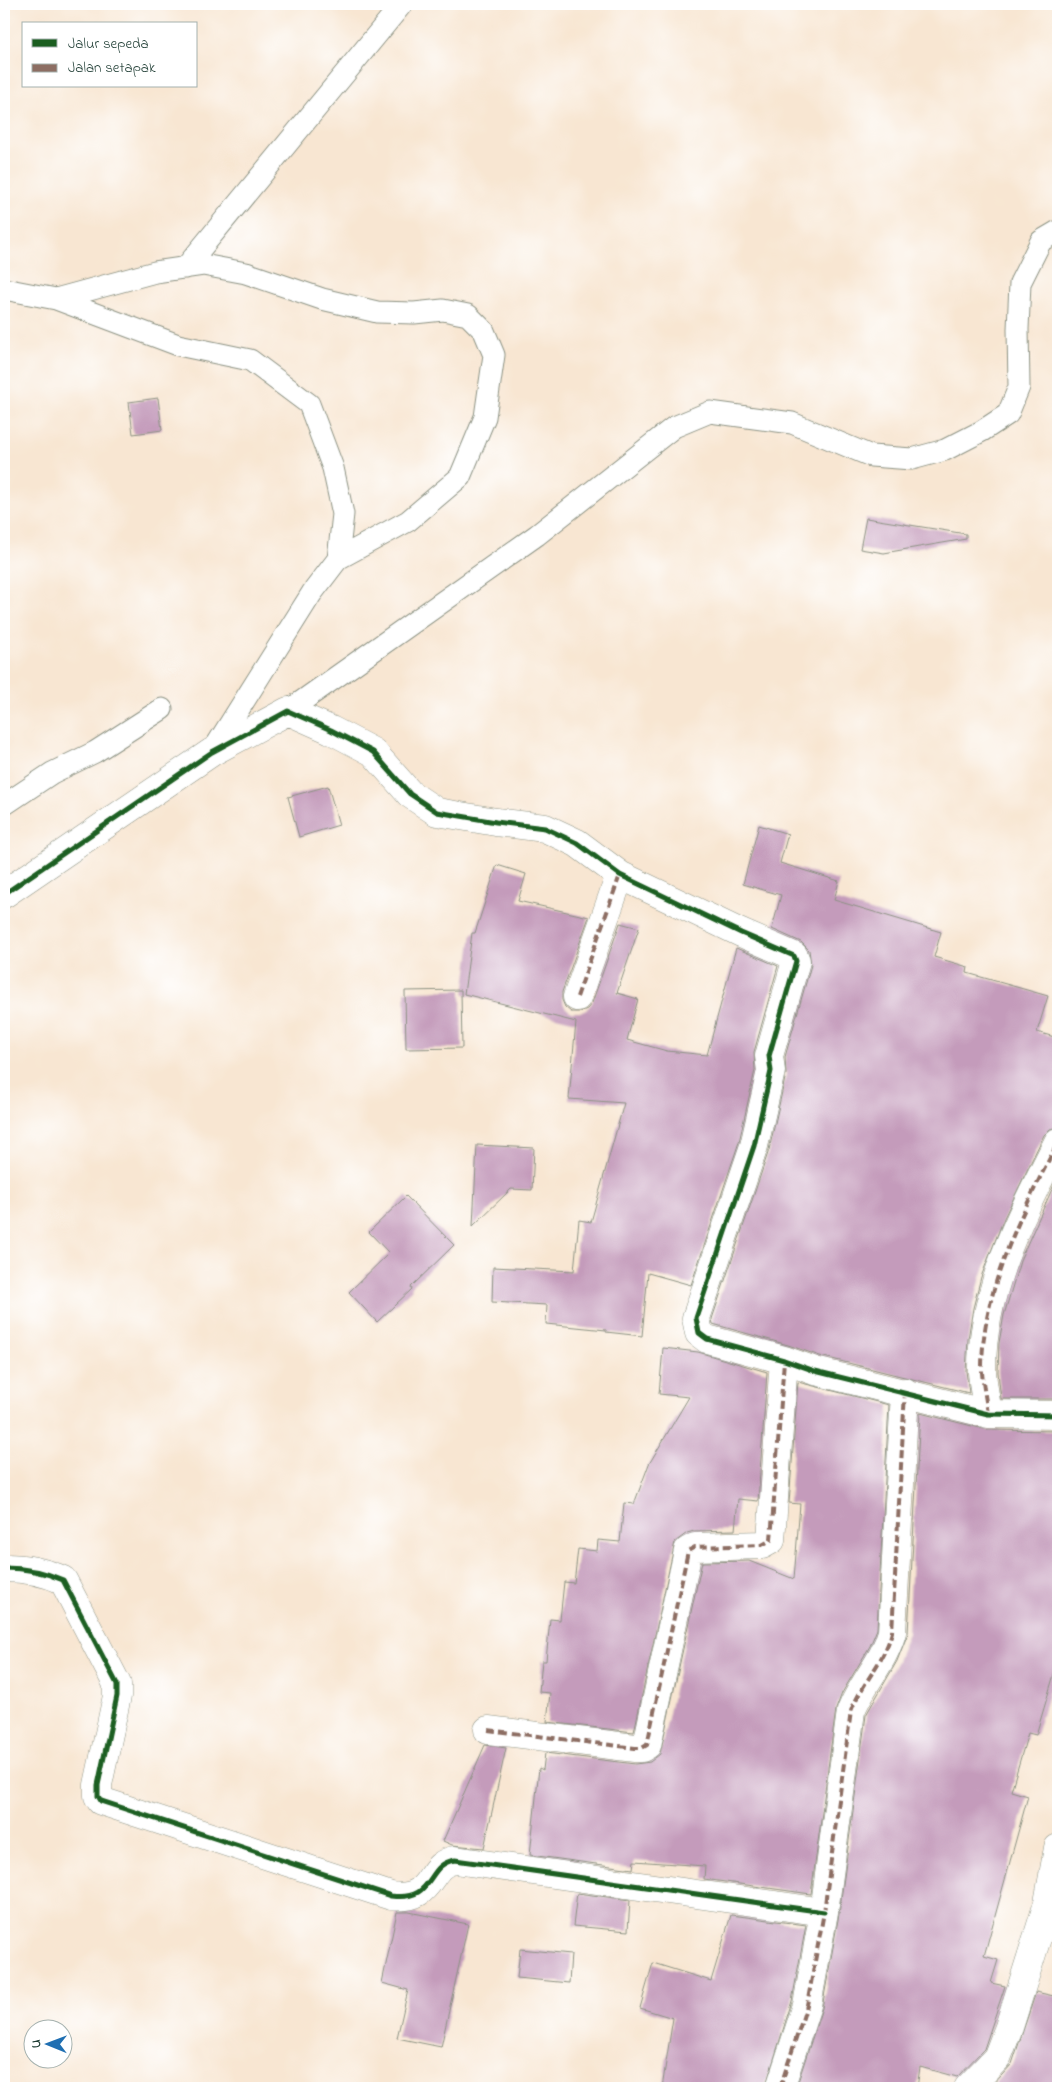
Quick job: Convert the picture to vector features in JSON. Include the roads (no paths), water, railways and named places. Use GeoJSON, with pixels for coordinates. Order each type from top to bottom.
{"type":"FeatureCollection","features":[{"type":"Feature","properties":{"kind":"street"},"geometry":{"type":"LineString","coordinates":[[4,894],[212,752],[288,711],[331,730],[373,752],[410,794],[437,812],[545,828],[577,843],[620,875],[741,933],[794,956],[796,961],[769,1056],[771,1071],[754,1146],[696,1318],[699,1333],[707,1339],[784,1360],[815,1371],[988,1414],[1058,1415]]}},
{"type":"Feature","properties":{"kind":"street"},"geometry":{"type":"LineString","coordinates":[[577,998],[620,875]]}},
{"type":"Feature","properties":{"kind":"street"},"geometry":{"type":"LineString","coordinates":[[988,1414],[982,1372],[986,1328],[996,1281],[1037,1184],[1058,1142]]}},
{"type":"Feature","properties":{"kind":"street"},"geometry":{"type":"LineString","coordinates":[[488,1730],[635,1748],[642,1748],[647,1745],[688,1551],[695,1547],[762,1545],[771,1540],[784,1360]]}},
{"type":"Feature","properties":{"kind":"street"},"geometry":{"type":"LineString","coordinates":[[780,2088],[807,2005],[824,1912],[851,1711],[858,1695],[880,1662],[892,1632],[905,1392]]}},
{"type":"Feature","properties":{"kind":"street"},"geometry":{"type":"LineString","coordinates":[[4,1568],[26,1568],[47,1573],[63,1580],[117,1684],[117,1696],[98,1785],[98,1796],[101,1801],[391,1896],[411,1897],[428,1885],[440,1865],[446,1861],[455,1860],[824,1912]]}},
{"type":"Feature","properties":{"kind":"street"},"geometry":{"type":"LineString","coordinates":[[968,2088],[997,2058],[1009,2027],[1048,1903],[1058,1848]]}},
{"type":"Feature","properties":{"kind":"lane"},"geometry":{"type":"LineString","coordinates":[[186,268],[402,4]]}},
{"type":"Feature","properties":{"kind":"lane"},"geometry":{"type":"LineString","coordinates":[[288,711],[537,535],[674,427],[710,412],[792,423],[871,456],[912,459],[945,450],[982,431],[1008,414],[1019,387],[1018,329],[1020,283],[1041,241],[1058,231]]}},
{"type":"Feature","properties":{"kind":"lane"},"geometry":{"type":"LineString","coordinates":[[56,299],[155,272],[203,265],[246,273],[322,299],[377,312],[414,313],[443,310],[468,315],[484,331],[494,354],[485,417],[460,477],[408,521],[338,559],[312,593],[212,752]]}},
{"type":"Feature","properties":{"kind":"lane"},"geometry":{"type":"LineString","coordinates":[[4,289],[56,299],[178,344],[250,360],[309,404],[333,468],[343,514],[338,559]]}},
{"type":"Feature","properties":{"kind":"lane"},"geometry":{"type":"LineString","coordinates":[[4,804],[52,773],[95,752],[162,709]]}}]}
